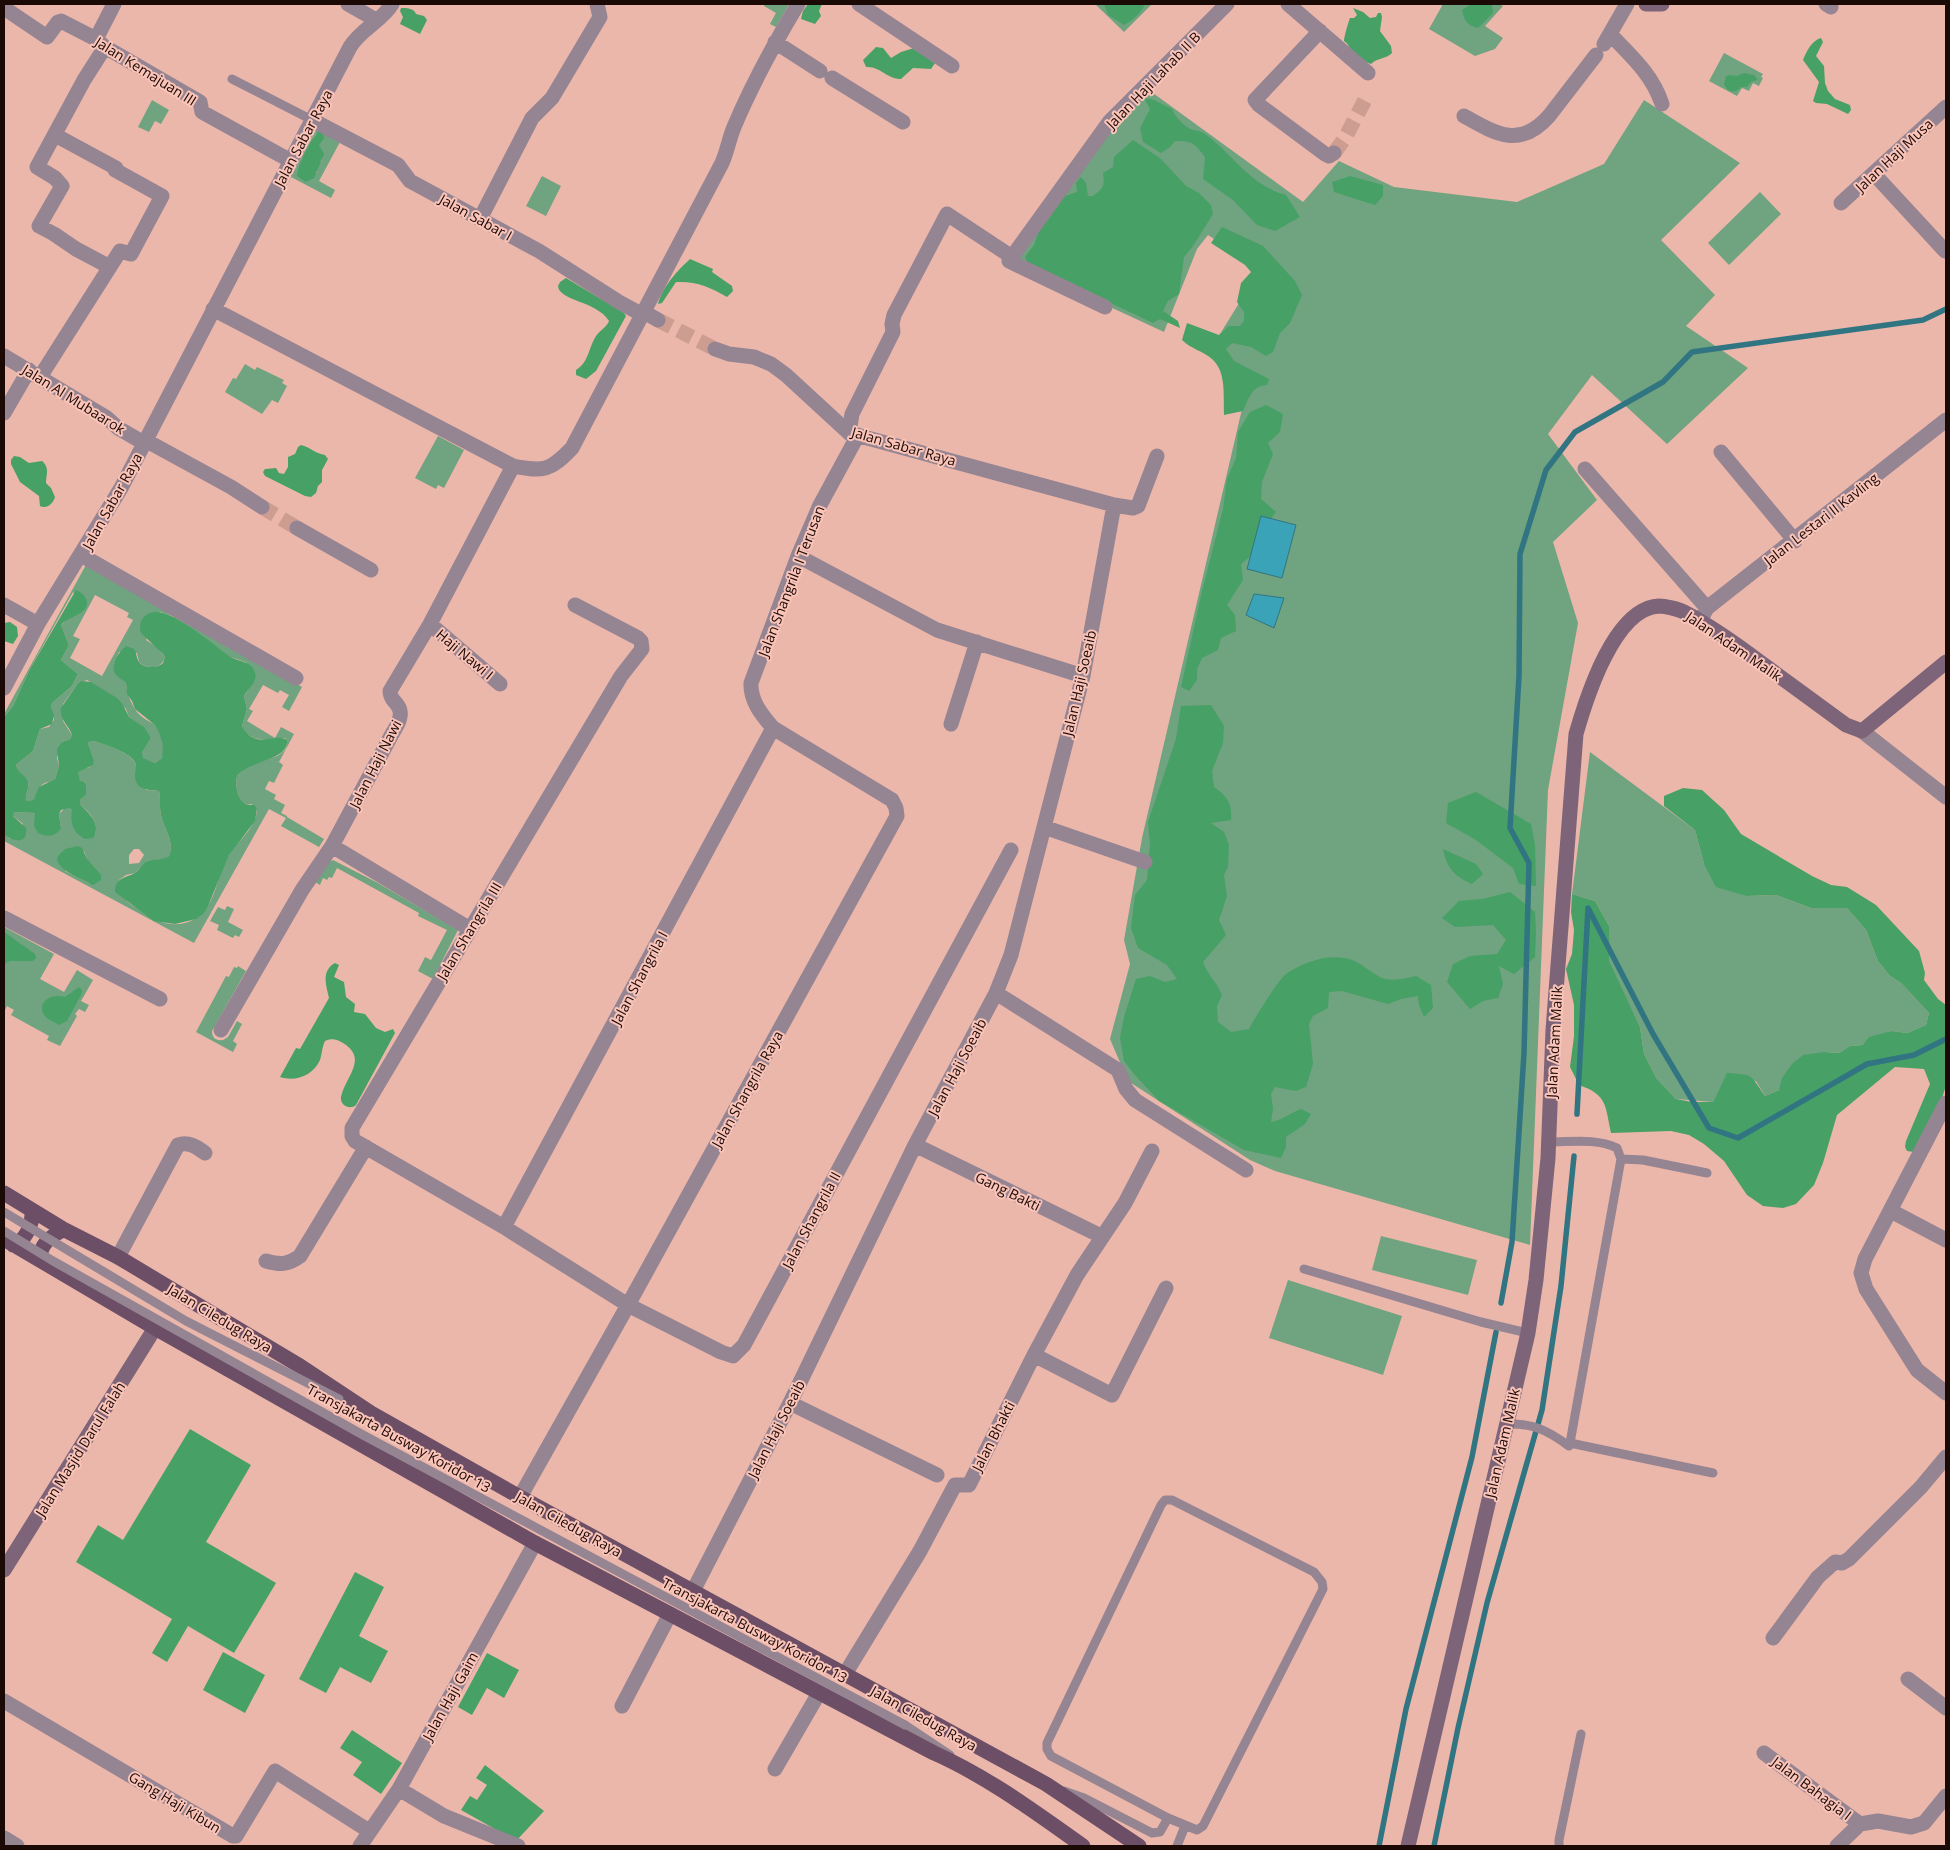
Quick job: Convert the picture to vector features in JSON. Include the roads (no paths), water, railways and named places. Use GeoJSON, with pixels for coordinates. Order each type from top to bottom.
{"type":"FeatureCollection","features":[{"type":"Feature","properties":{"kind":"main road","name":"Jalan Ciledug Raya"},"geometry":{"type":"LineString","coordinates":[[4,1193],[300,1366],[371,1412],[520,1497],[1046,1784],[1139,1846]]}},
{"type":"Feature","properties":{"kind":"main road"},"geometry":{"type":"LineString","coordinates":[[9,1242],[18,1244],[28,1231],[32,1219],[32,1210]]}},
{"type":"Feature","properties":{"kind":"main road"},"geometry":{"type":"LineString","coordinates":[[41,1260],[40,1254],[46,1242],[63,1229]]}},
{"type":"Feature","properties":{"kind":"main road","name":"Jalan Ciledug Raya"},"geometry":{"type":"LineString","coordinates":[[9,1242],[156,1328],[535,1543],[934,1753],[966,1767],[1037,1813],[1083,1846]]}},
{"type":"Feature","properties":{"kind":"street"},"geometry":{"type":"LineString","coordinates":[[110,267],[39,226],[62,186],[55,178],[37,167],[101,43],[114,4]]}},
{"type":"Feature","properties":{"kind":"street"},"geometry":{"type":"LineString","coordinates":[[348,4],[376,20]]}},
{"type":"Feature","properties":{"kind":"street","name":"Jalan Sabar Raya"},"geometry":{"type":"LineString","coordinates":[[4,688],[38,624],[121,488],[354,40],[392,4]]}},
{"type":"Feature","properties":{"kind":"street"},"geometry":{"type":"LineString","coordinates":[[480,219],[532,118],[552,98],[600,17],[597,4]]}},
{"type":"Feature","properties":{"kind":"street"},"geometry":{"type":"LineString","coordinates":[[213,309],[513,466],[534,470],[549,468],[572,448],[722,164],[728,152],[733,129],[775,42],[798,4]]}},
{"type":"Feature","properties":{"kind":"street"},"geometry":{"type":"LineString","coordinates":[[859,4],[952,66]]}},
{"type":"Feature","properties":{"kind":"street","name":"Jalan Haji Lahab II B"},"geometry":{"type":"LineString","coordinates":[[1010,259],[1110,121],[1227,4]]}},
{"type":"Feature","properties":{"kind":"street"},"geometry":{"type":"LineString","coordinates":[[1288,4],[1368,73]]}},
{"type":"Feature","properties":{"kind":"street"},"geometry":{"type":"LineString","coordinates":[[1464,116],[1493,132],[1507,136],[1520,136],[1541,126],[1603,45],[1627,4]]}},
{"type":"Feature","properties":{"kind":"street"},"geometry":{"type":"LineString","coordinates":[[1646,4],[1662,4]]}},
{"type":"Feature","properties":{"kind":"street","name":"Jalan Kemajuan III"},"geometry":{"type":"LineString","coordinates":[[4,10],[7,10],[47,37],[58,22],[61,21],[200,102],[202,112],[291,161]]}},
{"type":"Feature","properties":{"kind":"street"},"geometry":{"type":"LineString","coordinates":[[1320,31],[1255,100],[1259,105],[1328,153]]}},
{"type":"Feature","properties":{"kind":"street"},"geometry":{"type":"LineString","coordinates":[[775,42],[903,122]]}},
{"type":"Feature","properties":{"kind":"street"},"geometry":{"type":"LineString","coordinates":[[1603,45],[1650,78],[1656,87],[1662,104]]}},
{"type":"Feature","properties":{"kind":"street","name":"Jalan Haji Musa"},"geometry":{"type":"LineString","coordinates":[[1841,203],[1946,107]]}},
{"type":"Feature","properties":{"kind":"street","name":"Jalan Sabar I"},"geometry":{"type":"LineString","coordinates":[[312,120],[398,165],[410,181],[539,251],[619,302],[643,313]]}},
{"type":"Feature","properties":{"kind":"street"},"geometry":{"type":"LineString","coordinates":[[4,413],[66,336],[95,287],[120,251],[131,254],[162,196],[115,170],[116,168],[54,135]]}},
{"type":"Feature","properties":{"kind":"street"},"geometry":{"type":"LineString","coordinates":[[1874,174],[1945,251]]}},
{"type":"Feature","properties":{"kind":"street"},"geometry":{"type":"LineString","coordinates":[[853,434],[852,414],[893,332],[894,315],[947,214],[1010,259],[1105,306]]}},
{"type":"Feature","properties":{"kind":"street"},"geometry":{"type":"LineString","coordinates":[[643,313],[658,320]]}},
{"type":"Feature","properties":{"kind":"street","name":"Jalan Sabar Raya"},"geometry":{"type":"LineString","coordinates":[[715,349],[729,354],[754,356],[771,364],[853,434],[1114,505],[1133,508],[1138,506],[1157,456]]}},
{"type":"Feature","properties":{"kind":"street","name":"Jalan Al Mubaarok"},"geometry":{"type":"LineString","coordinates":[[4,356],[107,418],[118,428],[232,488],[262,507]]}},
{"type":"Feature","properties":{"kind":"street","name":"Jalan Lestari II Kavling"},"geometry":{"type":"LineString","coordinates":[[1704,615],[1946,420]]}},
{"type":"Feature","properties":{"kind":"street","name":"Jalan Shangrila I Terusan"},"geometry":{"type":"LineString","coordinates":[[773,728],[760,713],[751,691],[751,683],[798,556],[853,434]]}},
{"type":"Feature","properties":{"kind":"street"},"geometry":{"type":"LineString","coordinates":[[1721,452],[1795,540]]}},
{"type":"Feature","properties":{"kind":"street","name":"Jalan Haji Nawi"},"geometry":{"type":"LineString","coordinates":[[221,1030],[302,890],[332,846],[396,726],[400,718],[400,710],[391,699],[390,691],[430,624],[513,466]]}},
{"type":"Feature","properties":{"kind":"street"},"geometry":{"type":"LineString","coordinates":[[1585,470],[1704,615]]}},
{"type":"Feature","properties":{"kind":"street","name":"Jalan Haji Soeaib"},"geometry":{"type":"LineString","coordinates":[[692,1591],[790,1403],[915,1145],[996,993],[1011,955],[1083,676],[1114,505]]}},
{"type":"Feature","properties":{"kind":"street"},"geometry":{"type":"LineString","coordinates":[[297,528],[371,570]]}},
{"type":"Feature","properties":{"kind":"street"},"geometry":{"type":"LineString","coordinates":[[81,555],[296,678]]}},
{"type":"Feature","properties":{"kind":"street"},"geometry":{"type":"LineString","coordinates":[[798,556],[937,630],[1083,676]]}},
{"type":"Feature","properties":{"kind":"street"},"geometry":{"type":"LineString","coordinates":[[4,605],[38,624]]}},
{"type":"Feature","properties":{"kind":"street","name":"Jalan Shangrila III"},"geometry":{"type":"LineString","coordinates":[[504,1227],[355,1140],[352,1136],[352,1128],[621,676],[642,649],[638,638],[575,605]]}},
{"type":"Feature","properties":{"kind":"street","name":"Jalan Adam Malik"},"geometry":{"type":"LineString","coordinates":[[1408,1846],[1513,1424],[1528,1333],[1536,1280],[1549,1142],[1553,1030],[1576,734],[1587,698],[1603,663],[1621,632],[1634,617],[1646,610],[1659,606],[1704,615],[1728,639],[1846,725],[1862,731]]}},
{"type":"Feature","properties":{"kind":"street","name":"Haji Nawi I"},"geometry":{"type":"LineString","coordinates":[[430,624],[500,684]]}},
{"type":"Feature","properties":{"kind":"street"},"geometry":{"type":"LineString","coordinates":[[951,724],[977,642]]}},
{"type":"Feature","properties":{"kind":"street"},"geometry":{"type":"LineString","coordinates":[[1946,662],[1862,731],[1946,797]]}},
{"type":"Feature","properties":{"kind":"street","name":"Jalan Shangrila I"},"geometry":{"type":"LineString","coordinates":[[504,1227],[773,728]]}},
{"type":"Feature","properties":{"kind":"street","name":"Jalan Shangrila Raya"},"geometry":{"type":"LineString","coordinates":[[520,1497],[897,816],[892,800],[773,728]]}},
{"type":"Feature","properties":{"kind":"street"},"geometry":{"type":"LineString","coordinates":[[1044,827],[1145,862]]}},
{"type":"Feature","properties":{"kind":"street"},"geometry":{"type":"LineString","coordinates":[[332,846],[470,930]]}},
{"type":"Feature","properties":{"kind":"street","name":"Jalan Shangrila II"},"geometry":{"type":"LineString","coordinates":[[504,1227],[628,1305],[721,1352],[733,1356],[739,1352],[754,1328],[1011,850]]}},
{"type":"Feature","properties":{"kind":"street"},"geometry":{"type":"LineString","coordinates":[[4,918],[160,999]]}},
{"type":"Feature","properties":{"kind":"street"},"geometry":{"type":"LineString","coordinates":[[996,993],[1118,1070],[1126,1090],[1135,1100],[1246,1170]]}},
{"type":"Feature","properties":{"kind":"street"},"geometry":{"type":"LineString","coordinates":[[1946,1103],[1865,1259],[1861,1273],[1866,1289],[1917,1370],[1946,1393]]}},
{"type":"Feature","properties":{"kind":"street"},"geometry":{"type":"LineString","coordinates":[[118,1258],[178,1145],[195,1146],[205,1153]]}},
{"type":"Feature","properties":{"kind":"street","name":"Gang Bakti"},"geometry":{"type":"LineString","coordinates":[[915,1145],[1101,1236]]}},
{"type":"Feature","properties":{"kind":"street"},"geometry":{"type":"LineString","coordinates":[[266,1261],[284,1264],[291,1263],[300,1256],[366,1147]]}},
{"type":"Feature","properties":{"kind":"street","name":"Jalan Bhakti"},"geometry":{"type":"LineString","coordinates":[[845,1674],[920,1551],[955,1485],[969,1485],[1077,1275],[1101,1236],[1125,1203],[1152,1151]]}},
{"type":"Feature","properties":{"kind":"street"},"geometry":{"type":"LineString","coordinates":[[1891,1211],[1946,1240]]}},
{"type":"Feature","properties":{"kind":"street"},"geometry":{"type":"LineString","coordinates":[[1034,1356],[1112,1395],[1166,1288]]}},
{"type":"Feature","properties":{"kind":"street","name":"Jalan Masjid Darul Falah"},"geometry":{"type":"LineString","coordinates":[[4,1570],[156,1328]]}},
{"type":"Feature","properties":{"kind":"street"},"geometry":{"type":"LineString","coordinates":[[790,1403],[937,1475]]}},
{"type":"Feature","properties":{"kind":"street"},"geometry":{"type":"LineString","coordinates":[[1773,1638],[1818,1577],[1835,1562],[1842,1563],[1849,1559],[1921,1487],[1946,1457]]}},
{"type":"Feature","properties":{"kind":"street","name":"Jalan Haji Gaim"},"geometry":{"type":"LineString","coordinates":[[360,1846],[399,1789],[535,1543]]}},
{"type":"Feature","properties":{"kind":"street"},"geometry":{"type":"LineString","coordinates":[[622,1706],[670,1614]]}},
{"type":"Feature","properties":{"kind":"street"},"geometry":{"type":"LineString","coordinates":[[1908,1679],[1946,1708]]}},
{"type":"Feature","properties":{"kind":"street"},"geometry":{"type":"LineString","coordinates":[[775,1769],[819,1693]]}},
{"type":"Feature","properties":{"kind":"street","name":"Gang Haji Kibun"},"geometry":{"type":"LineString","coordinates":[[4,1701],[233,1836],[236,1836],[275,1771],[369,1831]]}},
{"type":"Feature","properties":{"kind":"street","name":"Jalan Bahagia I"},"geometry":{"type":"LineString","coordinates":[[1764,1753],[1860,1824]]}},
{"type":"Feature","properties":{"kind":"street"},"geometry":{"type":"LineString","coordinates":[[399,1789],[444,1816],[518,1846]]}},
{"type":"Feature","properties":{"kind":"street"},"geometry":{"type":"LineString","coordinates":[[1837,1846],[1860,1824],[1878,1821],[1911,1827],[1924,1823],[1946,1796]]}},
{"type":"Feature","properties":{"kind":"street"},"geometry":{"type":"LineString","coordinates":[[4,1838],[17,1846]]}},
{"type":"Feature","properties":{"kind":"lane"},"geometry":{"type":"LineString","coordinates":[[232,79],[312,120]]}},
{"type":"Feature","properties":{"kind":"lane"},"geometry":{"type":"LineString","coordinates":[[1549,1142],[1607,1143],[1617,1148],[1621,1159],[1570,1443]]}},
{"type":"Feature","properties":{"kind":"lane"},"geometry":{"type":"LineString","coordinates":[[1621,1159],[1643,1160],[1707,1172]]}},
{"type":"Feature","properties":{"kind":"lane","name":"Transjakarta Busway Koridor 13"},"geometry":{"type":"LineString","coordinates":[[4,1212],[186,1321],[339,1399],[371,1412]]}},
{"type":"Feature","properties":{"kind":"lane","name":"Transjakarta Busway Koridor 13"},"geometry":{"type":"LineString","coordinates":[[4,1231],[53,1261],[363,1436],[905,1725],[966,1767]]}},
{"type":"Feature","properties":{"kind":"lane"},"geometry":{"type":"LineString","coordinates":[[1304,1269],[1481,1322],[1528,1333]]}},
{"type":"Feature","properties":{"kind":"lane"},"geometry":{"type":"LineString","coordinates":[[1513,1424],[1542,1428],[1555,1434],[1569,1446],[1570,1443],[1714,1473]]}},
{"type":"Feature","properties":{"kind":"lane"},"geometry":{"type":"LineString","coordinates":[[1165,1500],[1172,1500],[1314,1572],[1322,1582],[1323,1589],[1204,1826],[1197,1830],[1185,1826],[1051,1756],[1047,1750],[1047,1743],[1165,1500]]}},
{"type":"Feature","properties":{"kind":"lane"},"geometry":{"type":"LineString","coordinates":[[1559,1846],[1560,1833],[1581,1734]]}},
{"type":"Feature","properties":{"kind":"lane"},"geometry":{"type":"LineString","coordinates":[[1046,1784],[1084,1798],[1152,1833],[1160,1832],[1168,1818]]}},
{"type":"Feature","properties":{"kind":"lane"},"geometry":{"type":"LineString","coordinates":[[1177,1846],[1185,1826]]}},
{"type":"Feature","properties":{"kind":"water"},"geometry":{"type":"Polygon","coordinates":[[[1261,516],[1296,525],[1282,578],[1247,569],[1261,516]]]}},
{"type":"Feature","properties":{"kind":"water"},"geometry":{"type":"Polygon","coordinates":[[[1254,594],[1284,598],[1274,628],[1246,615],[1254,594]]]}},
{"type":"Feature","properties":{"kind":"waterway"},"geometry":{"type":"LineString","coordinates":[[1501,1303],[1512,1242],[1524,1053],[1529,863],[1510,828],[1519,676],[1520,554],[1546,470],[1575,432],[1663,382],[1692,352],[1923,320],[1946,309]]}},
{"type":"Feature","properties":{"kind":"waterway"},"geometry":{"type":"LineString","coordinates":[[1577,1114],[1588,908],[1653,1034],[1709,1128],[1738,1138],[1867,1064],[1914,1055],[1946,1039]]}},
{"type":"Feature","properties":{"kind":"waterway"},"geometry":{"type":"LineString","coordinates":[[1434,1846],[1458,1728],[1487,1603],[1542,1410],[1561,1286],[1574,1156]]}},
{"type":"Feature","properties":{"kind":"waterway"},"geometry":{"type":"LineString","coordinates":[[1379,1846],[1406,1709],[1472,1457],[1496,1332]]}},
{"type":"Feature","properties":{"kind":"tunnel"},"geometry":{"type":"LineString","coordinates":[[1334,153],[1345,138],[1367,96]]}},
{"type":"Feature","properties":{"kind":"tunnel"},"geometry":{"type":"LineString","coordinates":[[658,320],[715,349]]}},
{"type":"Feature","properties":{"kind":"tunnel"},"geometry":{"type":"LineString","coordinates":[[262,507],[297,528]]}}]}
